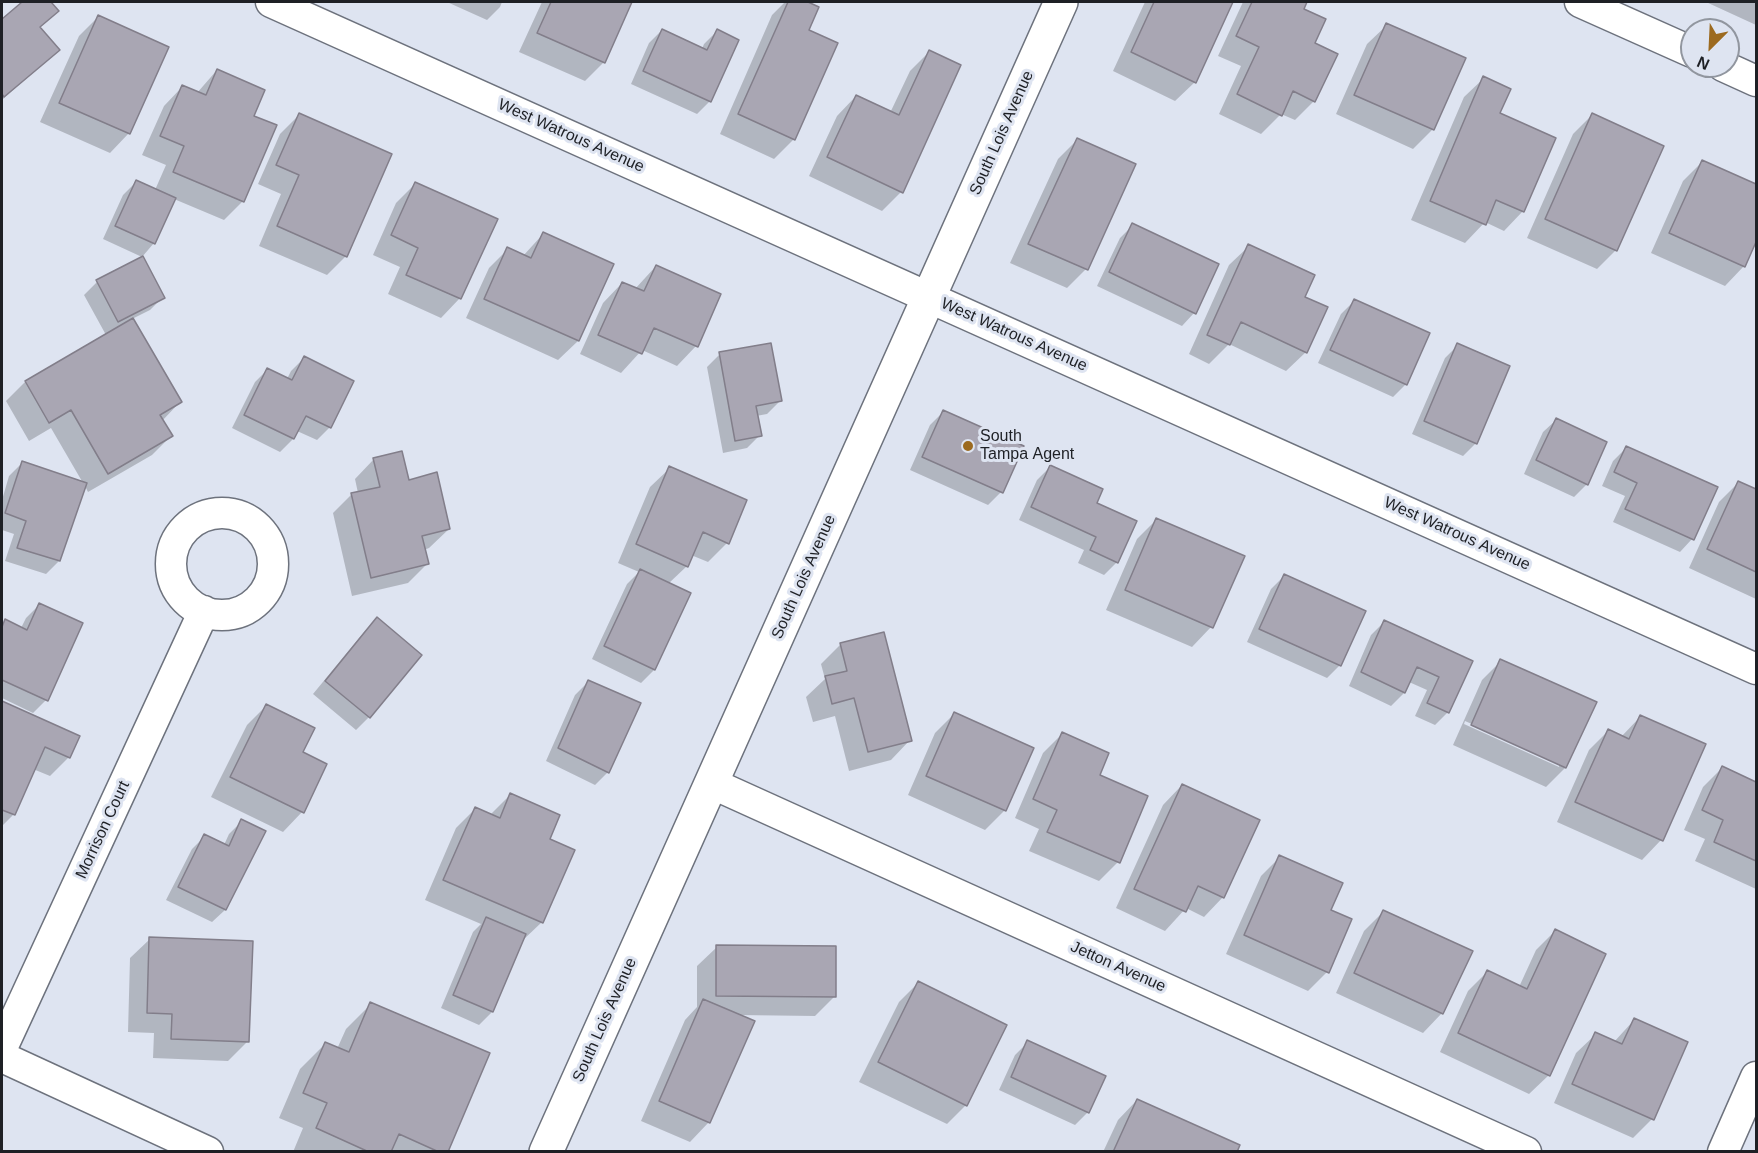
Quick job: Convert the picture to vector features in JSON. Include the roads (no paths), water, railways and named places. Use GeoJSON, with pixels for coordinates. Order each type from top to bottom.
{"type":"FeatureCollection","features":[{"type":"Feature","properties":{"kind":"street","name":"West Watrous Avenue"},"geometry":{"type":"LineString","coordinates":[[271,2],[1756,669]]}},
{"type":"Feature","properties":{"kind":"street","name":"South Lois Avenue"},"geometry":{"type":"LineString","coordinates":[[546,1152],[1061,2]]}},
{"type":"Feature","properties":{"kind":"street"},"geometry":{"type":"LineString","coordinates":[[1580,2],[1680,47]]}},
{"type":"Feature","properties":{"kind":"street"},"geometry":{"type":"LineString","coordinates":[[1740,74],[1756,81]]}},
{"type":"Feature","properties":{"kind":"street","name":"Morrison Court"},"geometry":{"type":"LineString","coordinates":[[2,1048],[204,611]]}},
{"type":"Feature","properties":{"kind":"street","name":"Jetton Avenue"},"geometry":{"type":"LineString","coordinates":[[711,783],[1526,1152]]}},
{"type":"Feature","properties":{"kind":"street"},"geometry":{"type":"LineString","coordinates":[[2,1057],[208,1152]]}},
{"type":"Feature","properties":{"kind":"street"},"geometry":{"type":"LineString","coordinates":[[1723,1152],[1756,1077]]}},
{"type":"Feature","properties":{"kind":"place","name":"South Tampa Agent"},"geometry":{"type":"Point","coordinates":[968,446]}}]}
